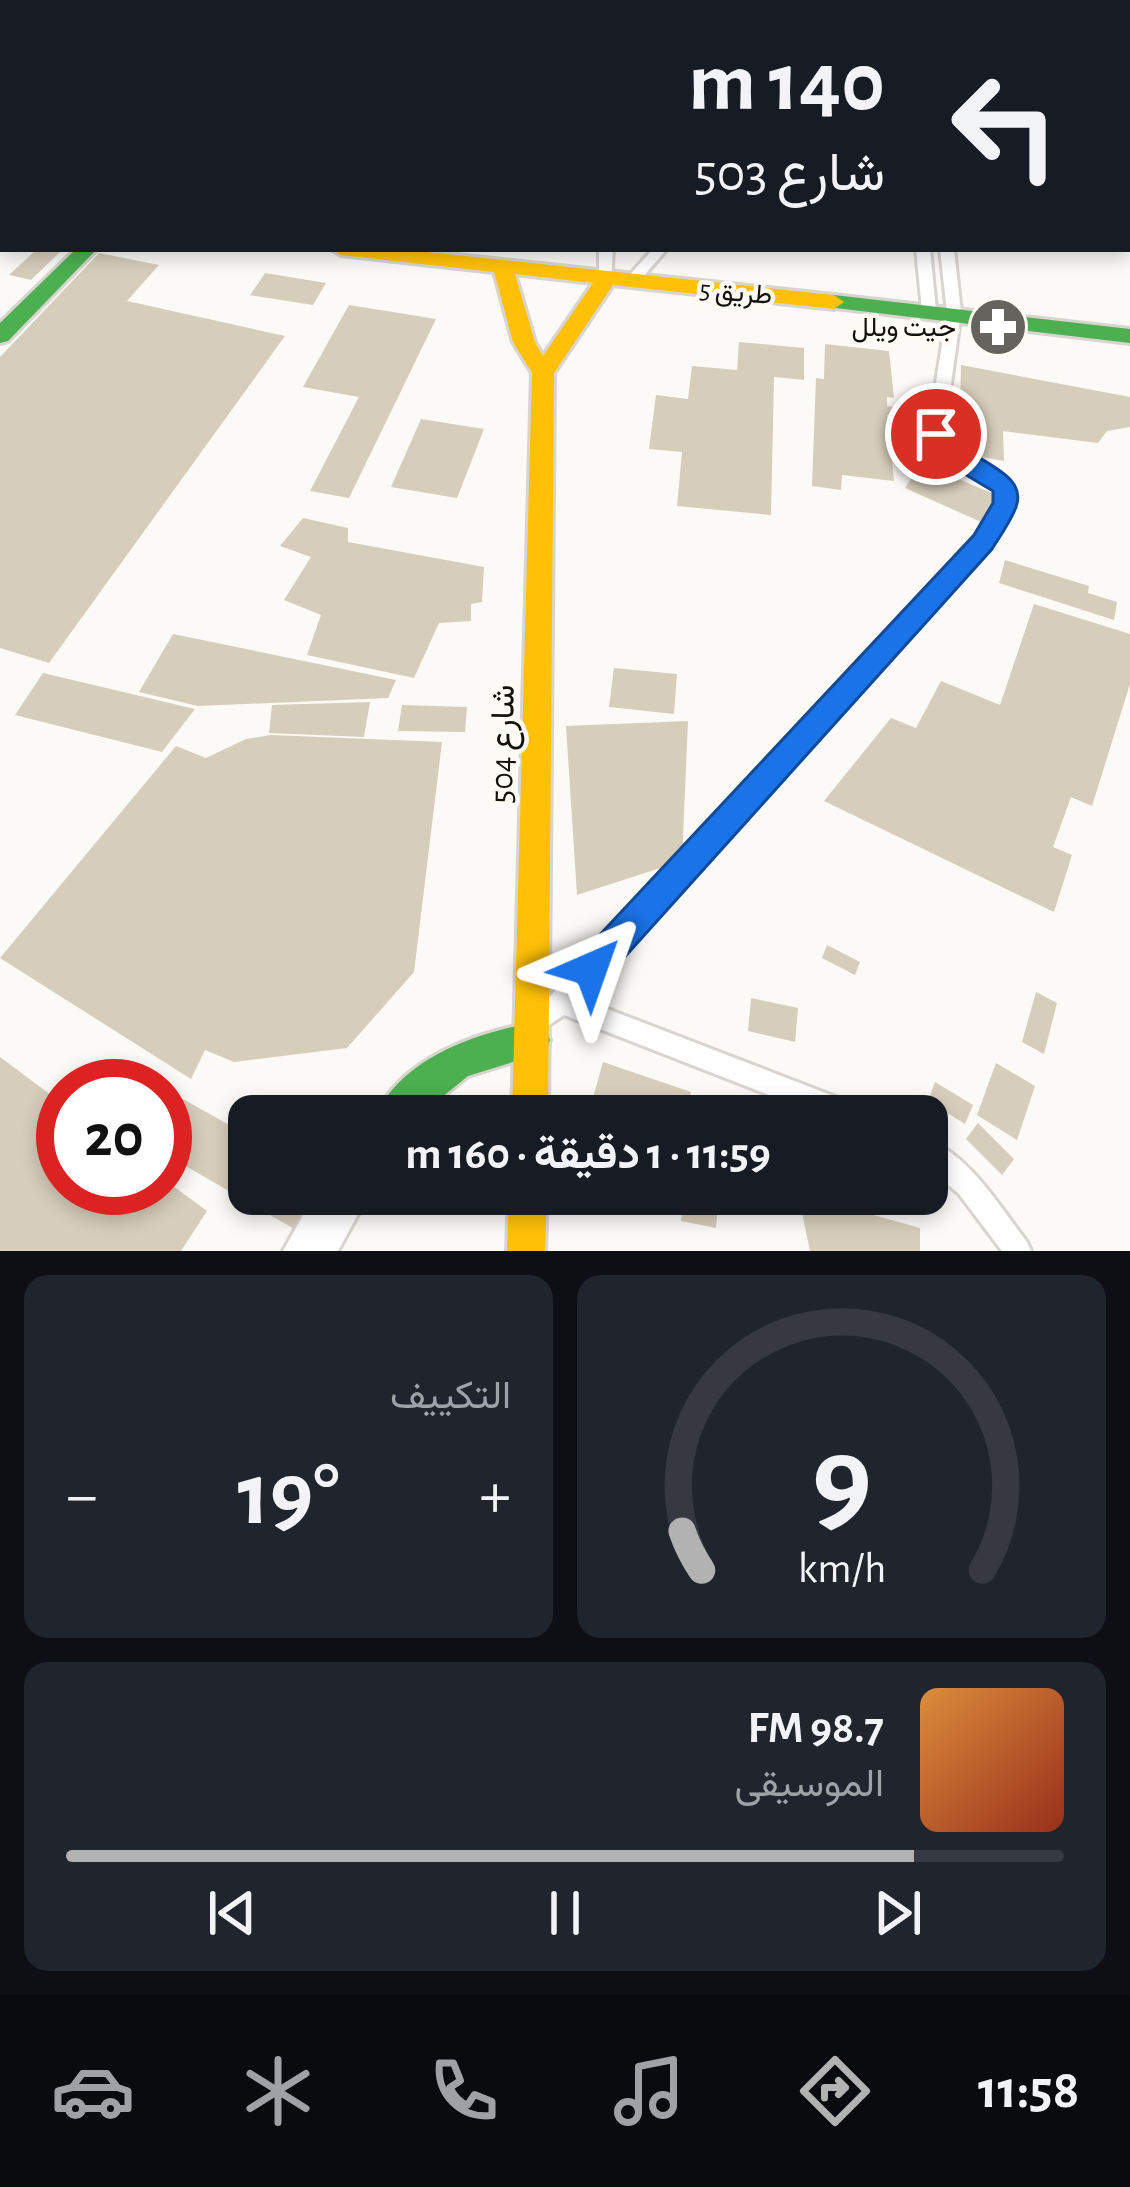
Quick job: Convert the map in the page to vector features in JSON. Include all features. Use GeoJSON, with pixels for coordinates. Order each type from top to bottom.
{"type":"FeatureCollection","features":[{"type":"Feature","properties":{"kind":"street"},"geometry":{"type":"LineString","coordinates":[[0,336],[84,252]]}},
{"type":"Feature","properties":{"kind":"street","name":"طريق 5"},"geometry":{"type":"LineString","coordinates":[[363,252],[504,271],[942,311],[1130,336]]}},
{"type":"Feature","properties":{"kind":"street","name":"شارع 504"},"geometry":{"type":"LineString","coordinates":[[504,271],[524,342],[543,373],[531,1095]]}},
{"type":"Feature","properties":{"kind":"street"},"geometry":{"type":"LineString","coordinates":[[543,373],[619,280]]}},
{"type":"Feature","properties":{"kind":"street"},"geometry":{"type":"LineString","coordinates":[[416,1095],[447,1065],[476,1047],[532,1035]]}},
{"type":"Feature","properties":{"kind":"street"},"geometry":{"type":"LineString","coordinates":[[309,1251],[331,1215]]}},
{"type":"Feature","properties":{"kind":"street"},"geometry":{"type":"LineString","coordinates":[[526,1251],[527,1215]]}},
{"type":"Feature","properties":{"kind":"lane"},"geometry":{"type":"LineString","coordinates":[[607,252],[619,280],[656,252]]}},
{"type":"Feature","properties":{"kind":"lane"},"geometry":{"type":"LineString","coordinates":[[924,252],[942,311]]}},
{"type":"Feature","properties":{"kind":"lane"},"geometry":{"type":"LineString","coordinates":[[532,1035],[983,542],[1006,503],[999,481],[938,442],[947,252]]}},
{"type":"Feature","properties":{"kind":"lane"},"geometry":{"type":"LineString","coordinates":[[561,1002],[800,1095]]}},
{"type":"Feature","properties":{"kind":"lane"},"geometry":{"type":"LineString","coordinates":[[948,1168],[968,1185],[1018,1251]]}},
{"type":"Feature","properties":{"kind":"building"},"geometry":{"type":"Polygon","coordinates":[[[34,252],[60,252],[31,280],[9,275],[34,252]]]}},
{"type":"Feature","properties":{"kind":"building"},"geometry":{"type":"Polygon","coordinates":[[[99,253],[159,265],[127,301],[285,336],[49,663],[0,648],[0,357],[99,253]]]}},
{"type":"Feature","properties":{"kind":"building"},"geometry":{"type":"Polygon","coordinates":[[[265,273],[326,283],[313,305],[250,295],[265,273]]]}},
{"type":"Feature","properties":{"kind":"building"},"geometry":{"type":"Polygon","coordinates":[[[349,305],[436,319],[349,498],[310,491],[359,397],[303,387],[349,305]]]}},
{"type":"Feature","properties":{"kind":"building"},"geometry":{"type":"Polygon","coordinates":[[[739,342],[804,348],[804,380],[774,377],[771,515],[677,506],[682,452],[649,449],[656,395],[688,399],[692,366],[737,370],[739,342]]]}},
{"type":"Feature","properties":{"kind":"building"},"geometry":{"type":"Polygon","coordinates":[[[825,344],[889,351],[894,398],[887,397],[887,406],[900,408],[900,416],[887,415],[894,481],[842,475],[841,490],[812,486],[816,378],[824,379],[825,344]]]}},
{"type":"Feature","properties":{"kind":"building"},"geometry":{"type":"Polygon","coordinates":[[[961,365],[1130,397],[1130,427],[1107,431],[1098,443],[1003,431],[1004,461],[959,453],[961,365]]]}},
{"type":"Feature","properties":{"kind":"building"},"geometry":{"type":"Polygon","coordinates":[[[421,419],[484,429],[457,498],[391,487],[421,419]]]}},
{"type":"Feature","properties":{"kind":"building"},"geometry":{"type":"Polygon","coordinates":[[[921,463],[996,495],[981,522],[905,488],[921,463]]]}},
{"type":"Feature","properties":{"kind":"building"},"geometry":{"type":"Polygon","coordinates":[[[303,518],[348,528],[348,542],[484,567],[482,602],[471,604],[471,621],[439,623],[414,678],[307,655],[321,615],[284,600],[311,557],[280,546],[303,518]]]}},
{"type":"Feature","properties":{"kind":"building"},"geometry":{"type":"Polygon","coordinates":[[[1005,560],[1089,586],[1088,593],[1117,602],[1114,620],[999,583],[1005,560]]]}},
{"type":"Feature","properties":{"kind":"building"},"geometry":{"type":"Polygon","coordinates":[[[1034,604],[1130,634],[1130,684],[1092,806],[1071,797],[1053,847],[1072,855],[1054,912],[824,801],[891,718],[916,728],[941,681],[1000,705],[1034,604]]]}},
{"type":"Feature","properties":{"kind":"building"},"geometry":{"type":"Polygon","coordinates":[[[173,634],[396,680],[388,698],[198,706],[139,692],[173,634]]]}},
{"type":"Feature","properties":{"kind":"building"},"geometry":{"type":"Polygon","coordinates":[[[614,668],[677,674],[674,714],[609,707],[614,668]]]}},
{"type":"Feature","properties":{"kind":"building"},"geometry":{"type":"Polygon","coordinates":[[[43,673],[195,709],[162,752],[15,715],[43,673]]]}},
{"type":"Feature","properties":{"kind":"building"},"geometry":{"type":"Polygon","coordinates":[[[370,702],[364,737],[269,733],[272,705],[370,702]]]}},
{"type":"Feature","properties":{"kind":"building"},"geometry":{"type":"Polygon","coordinates":[[[402,705],[467,707],[465,732],[398,731],[402,705]]]}},
{"type":"Feature","properties":{"kind":"building"},"geometry":{"type":"Polygon","coordinates":[[[688,721],[682,861],[577,895],[566,726],[688,721]]]}},
{"type":"Feature","properties":{"kind":"building"},"geometry":{"type":"Polygon","coordinates":[[[271,735],[442,742],[414,972],[347,1048],[234,1062],[205,1050],[192,1077],[192,1059],[159,1059],[0,958],[176,746],[206,758],[246,739],[271,735]]]}},
{"type":"Feature","properties":{"kind":"building"},"geometry":{"type":"Polygon","coordinates":[[[827,945],[860,962],[855,975],[822,958],[827,945]]]}},
{"type":"Feature","properties":{"kind":"building"},"geometry":{"type":"Polygon","coordinates":[[[1036,992],[1057,1003],[1044,1054],[1022,1042],[1036,992]]]}},
{"type":"Feature","properties":{"kind":"building"},"geometry":{"type":"Polygon","coordinates":[[[751,998],[798,1008],[795,1042],[748,1031],[751,998]]]}},
{"type":"Feature","properties":{"kind":"building"},"geometry":{"type":"Polygon","coordinates":[[[0,1057],[36,1084],[36,1215],[192,1215],[192,1200],[207,1211],[181,1251],[0,1251],[0,1057]]]}},
{"type":"Feature","properties":{"kind":"building"},"geometry":{"type":"Polygon","coordinates":[[[603,1062],[691,1092],[690,1095],[594,1095],[603,1062]]]}},
{"type":"Feature","properties":{"kind":"building"},"geometry":{"type":"Polygon","coordinates":[[[996,1063],[1035,1086],[1017,1140],[977,1115],[996,1063]]]}},
{"type":"Feature","properties":{"kind":"building"},"geometry":{"type":"Polygon","coordinates":[[[935,1082],[973,1105],[965,1124],[948,1113],[948,1095],[930,1095],[935,1082]]]}},
{"type":"Feature","properties":{"kind":"building"},"geometry":{"type":"Polygon","coordinates":[[[192,1104],[228,1124],[228,1191],[192,1170],[192,1104]]]}},
{"type":"Feature","properties":{"kind":"building"},"geometry":{"type":"Polygon","coordinates":[[[978,1123],[1014,1159],[1002,1175],[966,1139],[978,1123]]]}},
{"type":"Feature","properties":{"kind":"building"},"geometry":{"type":"Polygon","coordinates":[[[270,1215],[319,1215],[308,1237],[270,1215]]]}},
{"type":"Feature","properties":{"kind":"building"},"geometry":{"type":"Polygon","coordinates":[[[682,1215],[717,1215],[716,1228],[681,1221],[682,1215]]]}},
{"type":"Feature","properties":{"kind":"building"},"geometry":{"type":"Polygon","coordinates":[[[802,1215],[873,1215],[920,1228],[920,1251],[810,1251],[802,1215]]]}},
{"type":"Feature","properties":{"kind":"traffic: fast"},"geometry":{"type":"LineString","coordinates":[[0,336],[84,252]]}},
{"type":"Feature","properties":{"kind":"traffic: fast"},"geometry":{"type":"LineString","coordinates":[[834,302],[1130,336]]}},
{"type":"Feature","properties":{"kind":"traffic: fast"},"geometry":{"type":"LineString","coordinates":[[416,1095],[473,1055],[533,1040]]}},
{"type":"Feature","properties":{"kind":"traffic: slow"},"geometry":{"type":"LineString","coordinates":[[369,252],[834,302]]}},
{"type":"Feature","properties":{"kind":"traffic: slow"},"geometry":{"type":"LineString","coordinates":[[504,271],[524,342],[543,373],[530,1095]]}},
{"type":"Feature","properties":{"kind":"traffic: slow"},"geometry":{"type":"LineString","coordinates":[[543,373],[606,279]]}},
{"type":"Feature","properties":{"kind":"traffic: slow"},"geometry":{"type":"LineString","coordinates":[[526,1251],[527,1215]]}},
{"type":"Feature","properties":{"kind":"place","name":"جيت ويلل"},"geometry":{"type":"Point","coordinates":[998,327]}},
{"type":"Feature","properties":{"kind":"route"},"geometry":{"type":"LineString","coordinates":[[591,969],[983,542],[1006,503],[1005,491],[999,481],[942,448],[936,434]]}}]}
